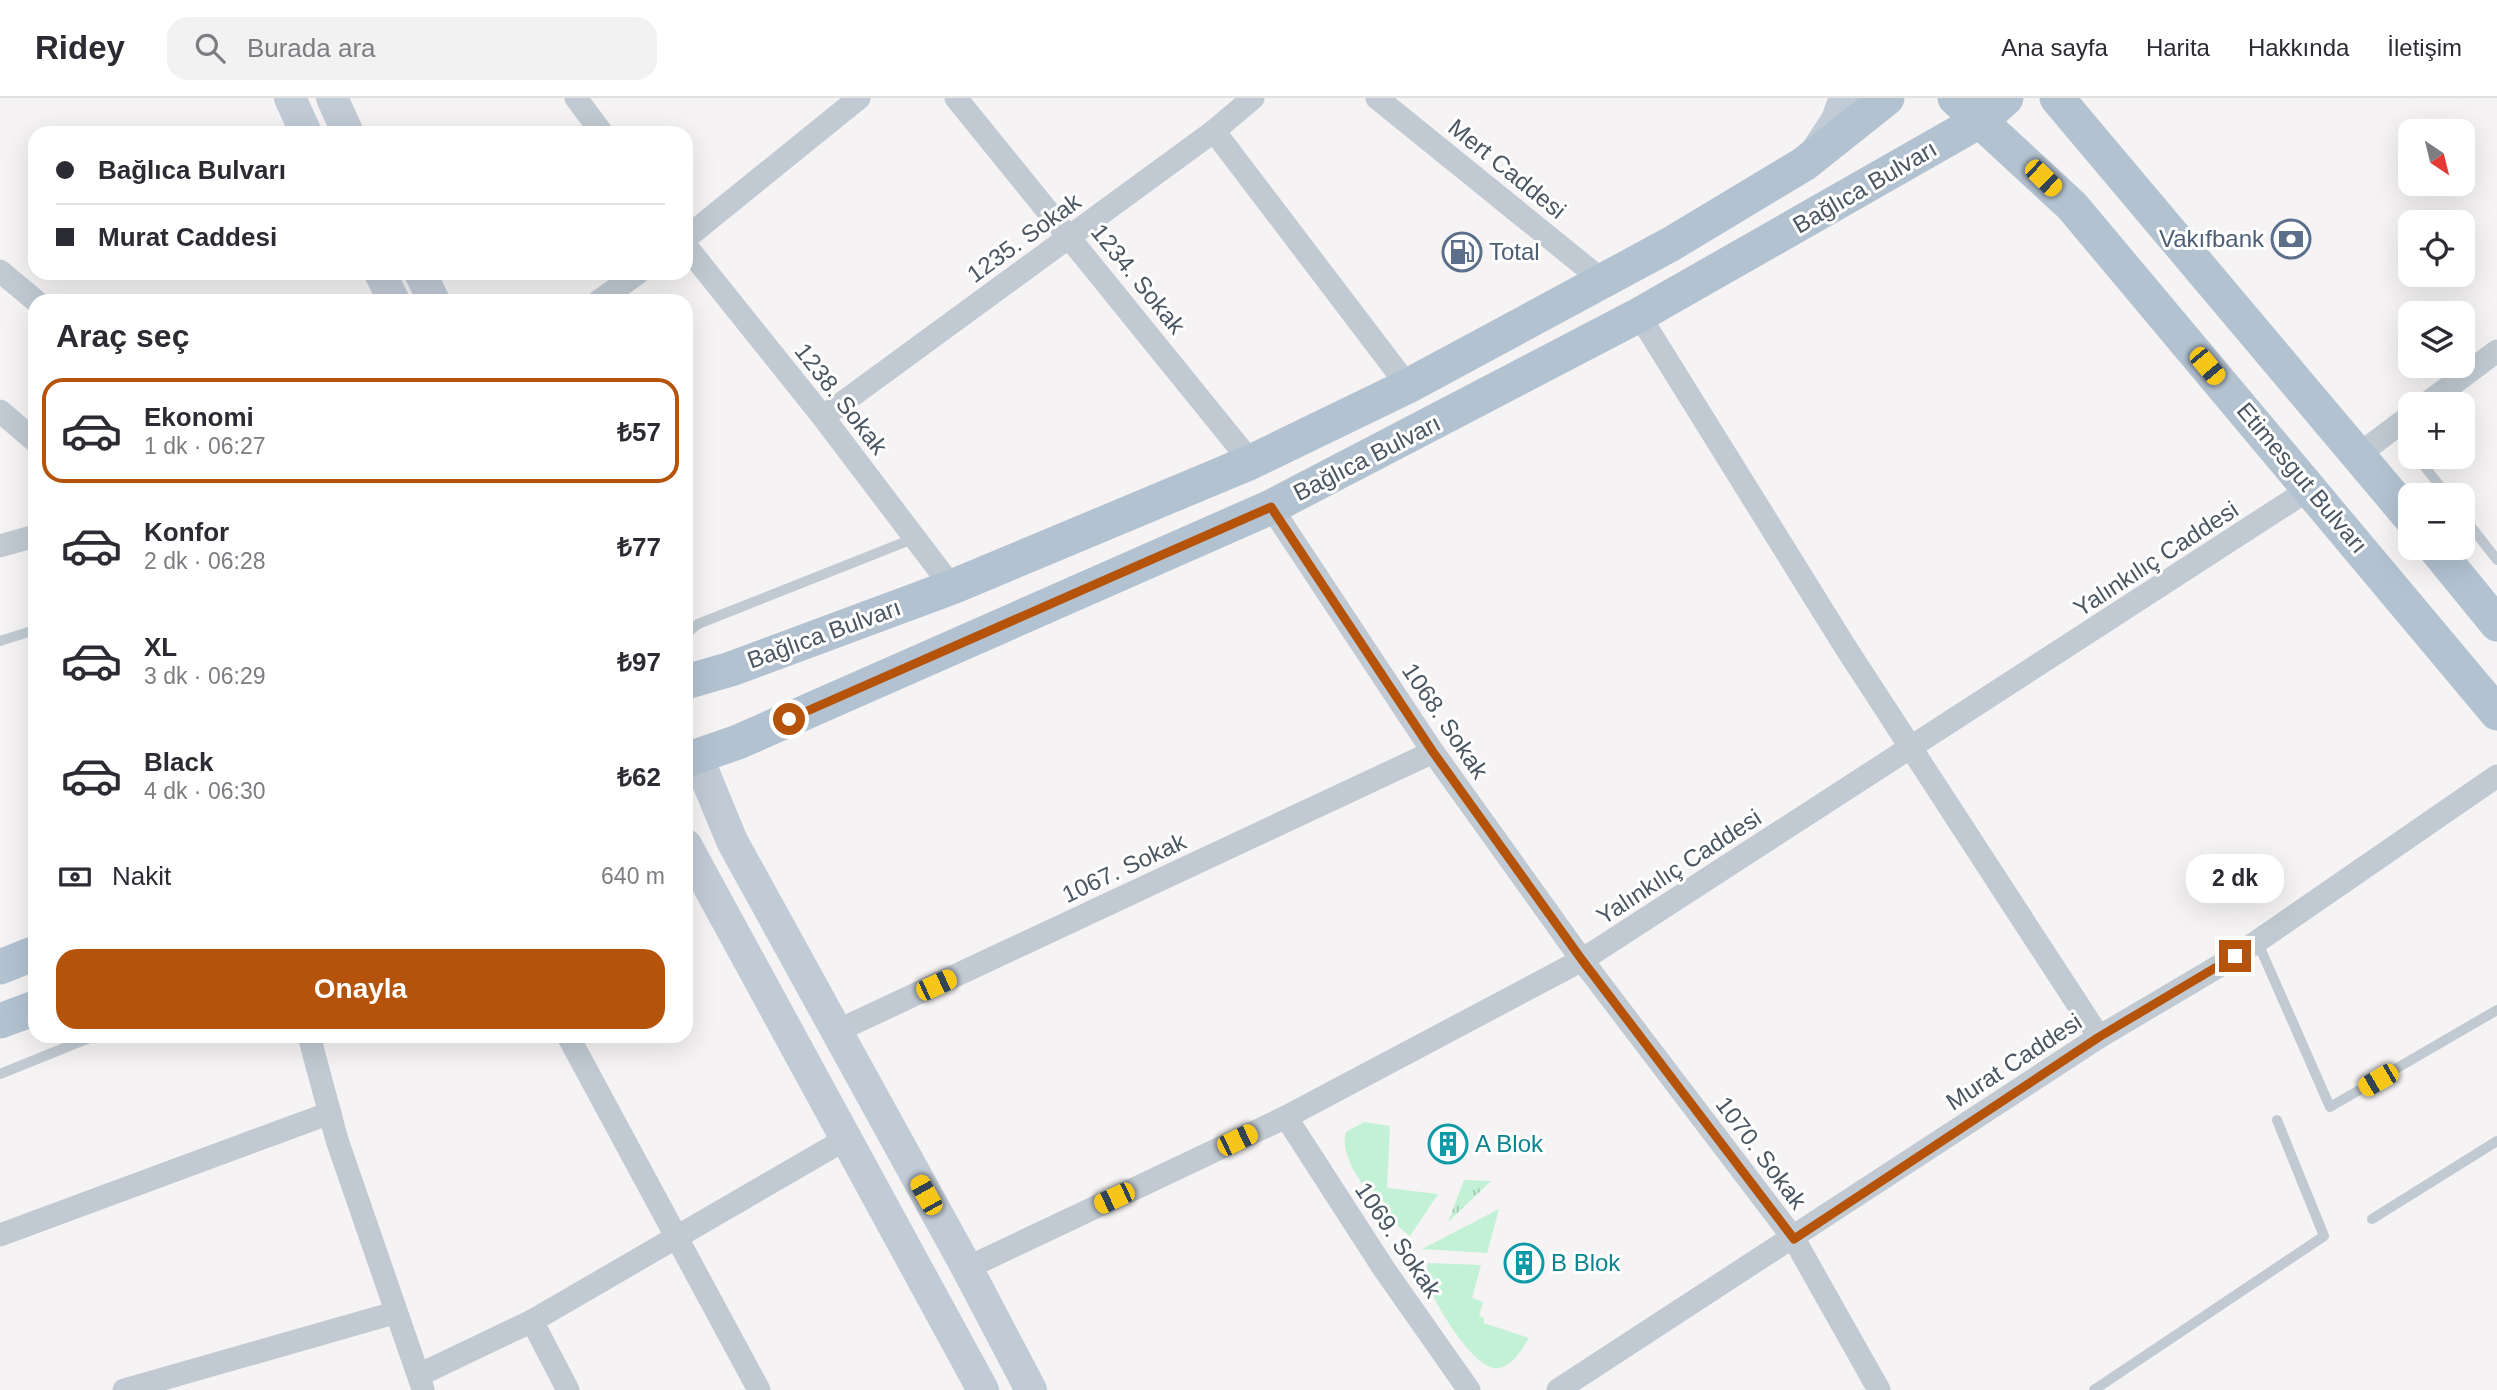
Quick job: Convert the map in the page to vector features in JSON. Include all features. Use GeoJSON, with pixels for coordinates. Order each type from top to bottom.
{"type":"FeatureCollection","features":[{"type":"Feature","properties":{"kind":"main road"},"geometry":{"type":"LineString","coordinates":[[290,98],[303,126]]}},
{"type":"Feature","properties":{"kind":"main road"},"geometry":{"type":"LineString","coordinates":[[332,98],[345,126]]}},
{"type":"Feature","properties":{"kind":"main road"},"geometry":{"type":"LineString","coordinates":[[1804,164],[1828,136],[1845,98]]}},
{"type":"Feature","properties":{"kind":"main road","name":"Bağlıca Bulvarı"},"geometry":{"type":"LineString","coordinates":[[693,678],[952,587],[1251,462],[1408,386],[1604,281],[1804,164],[1887,98]]}},
{"type":"Feature","properties":{"kind":"main road","name":"Etimesgut Bulvarı"},"geometry":{"type":"LineString","coordinates":[[1955,98],[1994,109],[2072,206],[2497,713]]}},
{"type":"Feature","properties":{"kind":"main road"},"geometry":{"type":"LineString","coordinates":[[2057,98],[2398,503]]}},
{"type":"Feature","properties":{"kind":"main road","name":"Bağlıca Bulvarı"},"geometry":{"type":"LineString","coordinates":[[693,750],[738,742],[1271,507],[1639,315],[1994,109]]}},
{"type":"Feature","properties":{"kind":"main road"},"geometry":{"type":"LineString","coordinates":[[2445,560],[2497,624]]}},
{"type":"Feature","properties":{"kind":"main road"},"geometry":{"type":"LineString","coordinates":[[693,757],[732,841],[967,1268],[1031,1390]]}},
{"type":"Feature","properties":{"kind":"main road"},"geometry":{"type":"LineString","coordinates":[[693,858],[844,1140],[983,1390]]}},
{"type":"Feature","properties":{"kind":"main road"},"geometry":{"type":"LineString","coordinates":[[0,967],[28,956]]}},
{"type":"Feature","properties":{"kind":"main road"},"geometry":{"type":"LineString","coordinates":[[0,1021],[28,1010]]}},
{"type":"Feature","properties":{"kind":"street"},"geometry":{"type":"LineString","coordinates":[[693,232],[859,98]]}},
{"type":"Feature","properties":{"kind":"street","name":"1234. Sokak"},"geometry":{"type":"LineString","coordinates":[[956,98],[1251,462]]}},
{"type":"Feature","properties":{"kind":"street","name":"1235. Sokak"},"geometry":{"type":"LineString","coordinates":[[823,417],[1214,131],[1253,98]]}},
{"type":"Feature","properties":{"kind":"street","name":"Mert Caddesi"},"geometry":{"type":"LineString","coordinates":[[1377,98],[1604,281]]}},
{"type":"Feature","properties":{"kind":"street"},"geometry":{"type":"LineString","coordinates":[[587,102],[599,126]]}},
{"type":"Feature","properties":{"kind":"street"},"geometry":{"type":"LineString","coordinates":[[1214,131],[1408,386]]}},
{"type":"Feature","properties":{"kind":"street","name":"1238. Sokak"},"geometry":{"type":"LineString","coordinates":[[693,255],[823,417],[952,587]]}},
{"type":"Feature","properties":{"kind":"street"},"geometry":{"type":"LineString","coordinates":[[0,271],[28,294]]}},
{"type":"Feature","properties":{"kind":"street"},"geometry":{"type":"LineString","coordinates":[[609,294],[628,280]]}},
{"type":"Feature","properties":{"kind":"street"},"geometry":{"type":"LineString","coordinates":[[1639,315],[1912,749],[2099,1037]]}},
{"type":"Feature","properties":{"kind":"street"},"geometry":{"type":"LineString","coordinates":[[2442,392],[2497,351]]}},
{"type":"Feature","properties":{"kind":"street"},"geometry":{"type":"LineString","coordinates":[[0,411],[28,435]]}},
{"type":"Feature","properties":{"kind":"street"},"geometry":{"type":"LineString","coordinates":[[2358,455],[2398,425]]}},
{"type":"Feature","properties":{"kind":"street","name":"Yalınkılıç Caddesi"},"geometry":{"type":"LineString","coordinates":[[967,1268],[1286,1117],[1582,960],[1912,749],[2311,488]]}},
{"type":"Feature","properties":{"kind":"street","name":"1068. Sokak"},"geometry":{"type":"LineString","coordinates":[[1271,507],[1433,752],[1582,960]]}},
{"type":"Feature","properties":{"kind":"street"},"geometry":{"type":"LineString","coordinates":[[0,545],[28,538]]}},
{"type":"Feature","properties":{"kind":"street","name":"1067. Sokak"},"geometry":{"type":"LineString","coordinates":[[837,1031],[1433,752]]}},
{"type":"Feature","properties":{"kind":"street","name":"Murat Caddesi"},"geometry":{"type":"LineString","coordinates":[[1558,1390],[1794,1239],[2099,1037],[2257,941],[2497,776]]}},
{"type":"Feature","properties":{"kind":"street","name":"1070. Sokak"},"geometry":{"type":"LineString","coordinates":[[1582,960],[1794,1239],[1879,1390]]}},
{"type":"Feature","properties":{"kind":"street"},"geometry":{"type":"LineString","coordinates":[[311,1043],[330,1113],[394,1312],[421,1383],[844,1140]]}},
{"type":"Feature","properties":{"kind":"street"},"geometry":{"type":"LineString","coordinates":[[572,1043],[759,1390]]}},
{"type":"Feature","properties":{"kind":"street"},"geometry":{"type":"LineString","coordinates":[[0,1235],[330,1113]]}},
{"type":"Feature","properties":{"kind":"street","name":"1069. Sokak"},"geometry":{"type":"LineString","coordinates":[[1286,1117],[1384,1269],[1469,1390]]}},
{"type":"Feature","properties":{"kind":"street"},"geometry":{"type":"LineString","coordinates":[[124,1390],[394,1312]]}},
{"type":"Feature","properties":{"kind":"street"},"geometry":{"type":"LineString","coordinates":[[532,1321],[568,1390]]}},
{"type":"Feature","properties":{"kind":"lane"},"geometry":{"type":"LineString","coordinates":[[2426,469],[2438,483]]}},
{"type":"Feature","properties":{"kind":"lane"},"geometry":{"type":"LineString","coordinates":[[2475,532],[2497,560]]}},
{"type":"Feature","properties":{"kind":"lane"},"geometry":{"type":"LineString","coordinates":[[693,628],[915,538]]}},
{"type":"Feature","properties":{"kind":"lane"},"geometry":{"type":"LineString","coordinates":[[0,641],[28,632]]}},
{"type":"Feature","properties":{"kind":"lane"},"geometry":{"type":"LineString","coordinates":[[2257,941],[2330,1107],[2497,1010]]}},
{"type":"Feature","properties":{"kind":"lane"},"geometry":{"type":"LineString","coordinates":[[0,1074],[77,1043]]}},
{"type":"Feature","properties":{"kind":"lane"},"geometry":{"type":"LineString","coordinates":[[2095,1390],[2324,1236],[2277,1120]]}},
{"type":"Feature","properties":{"kind":"lane"},"geometry":{"type":"LineString","coordinates":[[2372,1219],[2497,1141]]}},
{"type":"Feature","properties":{"kind":"green space"},"geometry":{"type":"Polygon","coordinates":[[[1364,1122],[1390,1126],[1387,1188],[1438,1194],[1410,1236],[1377,1203],[1356,1174],[1349,1159],[1345,1145],[1346,1132],[1364,1122]]]}},
{"type":"Feature","properties":{"kind":"green space"},"geometry":{"type":"Polygon","coordinates":[[[1464,1180],[1491,1181],[1448,1222],[1464,1180]]]}},
{"type":"Feature","properties":{"kind":"green space"},"geometry":{"type":"Polygon","coordinates":[[[1499,1209],[1487,1253],[1422,1249],[1499,1209]]]}},
{"type":"Feature","properties":{"kind":"green space"},"geometry":{"type":"Polygon","coordinates":[[[1427,1263],[1481,1265],[1472,1298],[1483,1302],[1479,1316],[1484,1318],[1484,1323],[1529,1338],[1513,1360],[1499,1368],[1490,1367],[1469,1350],[1449,1324],[1430,1290],[1427,1263]]]}},
{"type":"Feature","properties":{"kind":"place","name":"Vakıfbank"},"geometry":{"type":"Point","coordinates":[2291,239]}},
{"type":"Feature","properties":{"kind":"place","name":"Total"},"geometry":{"type":"Point","coordinates":[1462,252]}},
{"type":"Feature","properties":{"kind":"place","name":"A Blok"},"geometry":{"type":"Point","coordinates":[1448,1144]}},
{"type":"Feature","properties":{"kind":"place","name":"B Blok"},"geometry":{"type":"Point","coordinates":[1524,1263]}},
{"type":"Feature","properties":{"kind":"route"},"geometry":{"type":"LineString","coordinates":[[789,719],[1271,507],[1433,752],[1582,960],[1794,1239],[2099,1037],[2235,956]]}}]}
